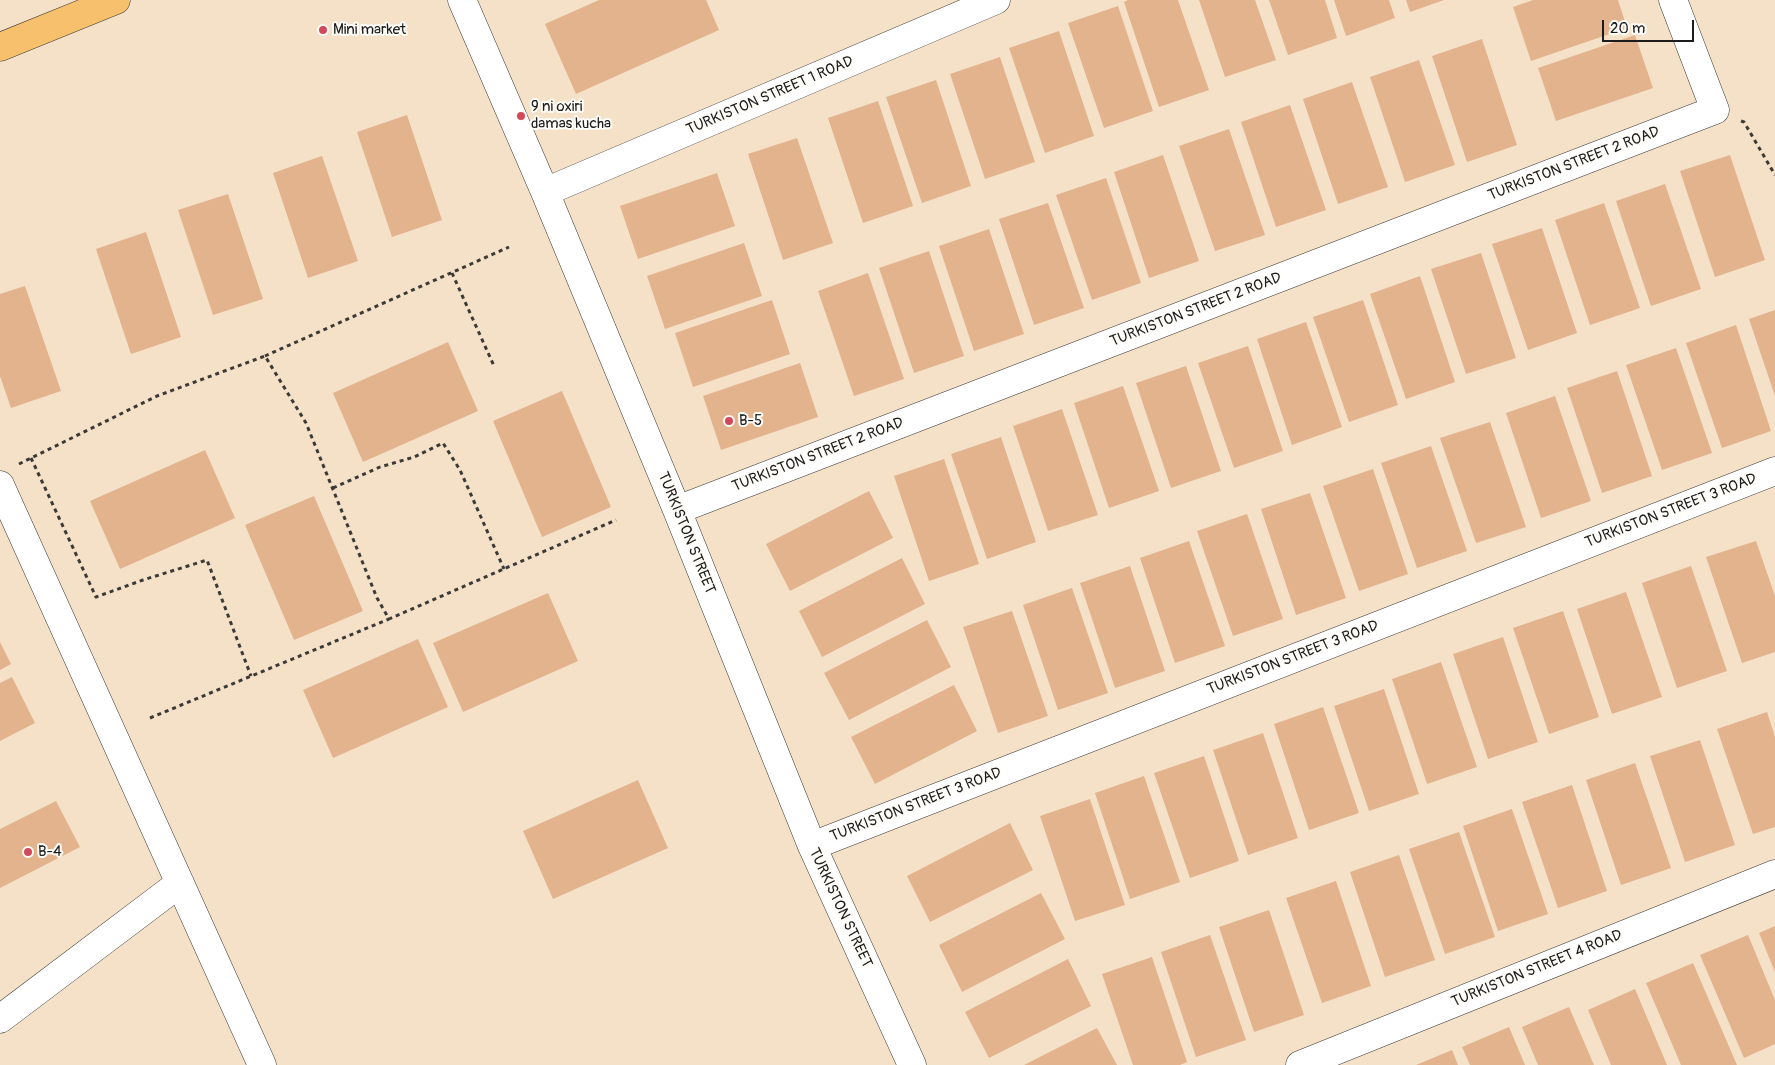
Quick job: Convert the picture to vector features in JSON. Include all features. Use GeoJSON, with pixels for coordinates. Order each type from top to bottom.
{"type":"FeatureCollection","features":[{"type":"Feature","properties":{"kind":"main road"},"geometry":{"type":"LineString","coordinates":[[0,47],[116,0]]}},
{"type":"Feature","properties":{"kind":"street","name":"TURKISTON STREET"},"geometry":{"type":"LineString","coordinates":[[462,0],[545,192],[677,510],[812,846],[912,1065]]}},
{"type":"Feature","properties":{"kind":"street","name":"TURKISTON STREET 1 ROAD"},"geometry":{"type":"LineString","coordinates":[[545,192],[996,0]]}},
{"type":"Feature","properties":{"kind":"street"},"geometry":{"type":"LineString","coordinates":[[1673,0],[1715,110]]}},
{"type":"Feature","properties":{"kind":"street","name":"TURKISTON STREET 2 ROAD"},"geometry":{"type":"LineString","coordinates":[[677,510],[1715,110]]}},
{"type":"Feature","properties":{"kind":"street","name":"TURKISTON STREET 3 ROAD"},"geometry":{"type":"LineString","coordinates":[[812,846],[1775,471]]}},
{"type":"Feature","properties":{"kind":"street"},"geometry":{"type":"LineString","coordinates":[[8,475],[180,883],[262,1065]]}},
{"type":"Feature","properties":{"kind":"street","name":"TURKISTON STREET 4 ROAD"},"geometry":{"type":"LineString","coordinates":[[1300,1065],[1775,874]]}},
{"type":"Feature","properties":{"kind":"street"},"geometry":{"type":"LineString","coordinates":[[0,1019],[180,883]]}},
{"type":"Feature","properties":{"kind":"path"},"geometry":{"type":"LineString","coordinates":[[1715,110],[1744,122],[1775,175]]}},
{"type":"Feature","properties":{"kind":"path"},"geometry":{"type":"LineString","coordinates":[[8,475],[31,457],[157,396],[266,356],[510,248]]}},
{"type":"Feature","properties":{"kind":"path"},"geometry":{"type":"LineString","coordinates":[[452,273],[494,366]]}},
{"type":"Feature","properties":{"kind":"path"},"geometry":{"type":"LineString","coordinates":[[266,356],[306,423],[377,598],[389,619]]}},
{"type":"Feature","properties":{"kind":"path"},"geometry":{"type":"LineString","coordinates":[[333,488],[380,467],[414,457],[443,443],[460,470],[504,569]]}},
{"type":"Feature","properties":{"kind":"path"},"geometry":{"type":"LineString","coordinates":[[31,457],[96,597],[142,580],[207,560],[251,676]]}},
{"type":"Feature","properties":{"kind":"path"},"geometry":{"type":"LineString","coordinates":[[150,718],[389,619],[616,520]]}},
{"type":"Feature","properties":{"kind":"building"},"geometry":{"type":"Polygon","coordinates":[[[599,0],[706,0],[719,30],[576,94],[545,24],[599,0]]]}},
{"type":"Feature","properties":{"kind":"building"},"geometry":{"type":"Polygon","coordinates":[[[1128,0],[1178,0],[1209,90],[1159,107],[1124,2],[1128,0]]]}},
{"type":"Feature","properties":{"kind":"building"},"geometry":{"type":"Polygon","coordinates":[[[1199,0],[1255,0],[1276,60],[1225,77],[1199,0]]]}},
{"type":"Feature","properties":{"kind":"building"},"geometry":{"type":"Polygon","coordinates":[[[1269,0],[1325,0],[1337,38],[1288,55],[1269,0]]]}},
{"type":"Feature","properties":{"kind":"building"},"geometry":{"type":"Polygon","coordinates":[[[1334,0],[1389,0],[1395,18],[1346,36],[1334,0]]]}},
{"type":"Feature","properties":{"kind":"building"},"geometry":{"type":"Polygon","coordinates":[[[1406,0],[1444,0],[1410,12],[1406,0]]]}},
{"type":"Feature","properties":{"kind":"building"},"geometry":{"type":"Polygon","coordinates":[[[1533,0],[1618,0],[1627,28],[1531,61],[1513,7],[1533,0]]]}},
{"type":"Feature","properties":{"kind":"building"},"geometry":{"type":"Polygon","coordinates":[[[1118,6],[1153,111],[1104,128],[1068,23],[1118,6]]]}},
{"type":"Feature","properties":{"kind":"building"},"geometry":{"type":"Polygon","coordinates":[[[1059,31],[1094,136],[1045,153],[1009,48],[1059,31]]]}},
{"type":"Feature","properties":{"kind":"building"},"geometry":{"type":"Polygon","coordinates":[[[1635,35],[1653,88],[1556,121],[1538,68],[1635,35]]]}},
{"type":"Feature","properties":{"kind":"building"},"geometry":{"type":"Polygon","coordinates":[[[1482,39],[1517,145],[1467,162],[1432,56],[1482,39]]]}},
{"type":"Feature","properties":{"kind":"building"},"geometry":{"type":"Polygon","coordinates":[[[1000,57],[1035,162],[985,179],[950,74],[1000,57]]]}},
{"type":"Feature","properties":{"kind":"building"},"geometry":{"type":"Polygon","coordinates":[[[1419,60],[1455,165],[1405,182],[1370,77],[1419,60]]]}},
{"type":"Feature","properties":{"kind":"building"},"geometry":{"type":"Polygon","coordinates":[[[936,80],[971,186],[922,203],[886,97],[936,80]]]}},
{"type":"Feature","properties":{"kind":"building"},"geometry":{"type":"Polygon","coordinates":[[[1352,82],[1388,187],[1338,204],[1303,99],[1352,82]]]}},
{"type":"Feature","properties":{"kind":"building"},"geometry":{"type":"Polygon","coordinates":[[[878,101],[913,206],[863,223],[828,118],[878,101]]]}},
{"type":"Feature","properties":{"kind":"building"},"geometry":{"type":"Polygon","coordinates":[[[1290,105],[1326,210],[1276,227],[1241,122],[1290,105]]]}},
{"type":"Feature","properties":{"kind":"building"},"geometry":{"type":"Polygon","coordinates":[[[407,115],[442,220],[392,237],[357,132],[407,115]]]}},
{"type":"Feature","properties":{"kind":"building"},"geometry":{"type":"Polygon","coordinates":[[[1229,129],[1265,235],[1215,251],[1179,146],[1229,129]]]}},
{"type":"Feature","properties":{"kind":"building"},"geometry":{"type":"Polygon","coordinates":[[[797,138],[833,243],[783,260],[748,154],[797,138]]]}},
{"type":"Feature","properties":{"kind":"building"},"geometry":{"type":"Polygon","coordinates":[[[1163,155],[1199,261],[1149,278],[1114,172],[1163,155]]]}},
{"type":"Feature","properties":{"kind":"building"},"geometry":{"type":"Polygon","coordinates":[[[1730,155],[1765,260],[1715,277],[1680,171],[1730,155]]]}},
{"type":"Feature","properties":{"kind":"building"},"geometry":{"type":"Polygon","coordinates":[[[322,156],[358,261],[308,278],[273,173],[322,156]]]}},
{"type":"Feature","properties":{"kind":"building"},"geometry":{"type":"Polygon","coordinates":[[[717,173],[735,226],[638,259],[620,206],[717,173]]]}},
{"type":"Feature","properties":{"kind":"building"},"geometry":{"type":"Polygon","coordinates":[[[1106,178],[1141,283],[1092,300],[1056,195],[1106,178]]]}},
{"type":"Feature","properties":{"kind":"building"},"geometry":{"type":"Polygon","coordinates":[[[1665,184],[1701,289],[1651,306],[1616,201],[1665,184]]]}},
{"type":"Feature","properties":{"kind":"building"},"geometry":{"type":"Polygon","coordinates":[[[228,194],[263,299],[213,315],[178,210],[228,194]]]}},
{"type":"Feature","properties":{"kind":"building"},"geometry":{"type":"Polygon","coordinates":[[[1048,203],[1084,308],[1034,325],[999,219],[1048,203]]]}},
{"type":"Feature","properties":{"kind":"building"},"geometry":{"type":"Polygon","coordinates":[[[1604,203],[1640,308],[1590,325],[1555,220],[1604,203]]]}},
{"type":"Feature","properties":{"kind":"building"},"geometry":{"type":"Polygon","coordinates":[[[1542,228],[1577,333],[1528,350],[1492,244],[1542,228]]]}},
{"type":"Feature","properties":{"kind":"building"},"geometry":{"type":"Polygon","coordinates":[[[989,229],[1024,334],[974,351],[939,246],[989,229]]]}},
{"type":"Feature","properties":{"kind":"building"},"geometry":{"type":"Polygon","coordinates":[[[146,232],[181,337],[131,354],[96,249],[146,232]]]}},
{"type":"Feature","properties":{"kind":"building"},"geometry":{"type":"Polygon","coordinates":[[[744,243],[762,296],[665,329],[647,276],[744,243]]]}},
{"type":"Feature","properties":{"kind":"building"},"geometry":{"type":"Polygon","coordinates":[[[929,251],[964,356],[914,373],[879,268],[929,251]]]}},
{"type":"Feature","properties":{"kind":"building"},"geometry":{"type":"Polygon","coordinates":[[[1481,253],[1516,358],[1466,374],[1431,269],[1481,253]]]}},
{"type":"Feature","properties":{"kind":"building"},"geometry":{"type":"Polygon","coordinates":[[[868,273],[904,379],[854,396],[818,291],[868,273]]]}},
{"type":"Feature","properties":{"kind":"building"},"geometry":{"type":"Polygon","coordinates":[[[1420,276],[1455,382],[1406,399],[1370,294],[1420,276]]]}},
{"type":"Feature","properties":{"kind":"building"},"geometry":{"type":"Polygon","coordinates":[[[25,286],[61,391],[11,408],[0,376],[0,294],[25,286]]]}},
{"type":"Feature","properties":{"kind":"building"},"geometry":{"type":"Polygon","coordinates":[[[772,300],[790,354],[693,387],[675,333],[772,300]]]}},
{"type":"Feature","properties":{"kind":"building"},"geometry":{"type":"Polygon","coordinates":[[[1363,300],[1398,405],[1349,422],[1313,317],[1363,300]]]}},
{"type":"Feature","properties":{"kind":"building"},"geometry":{"type":"Polygon","coordinates":[[[1775,310],[1775,396],[1749,319],[1775,310]]]}},
{"type":"Feature","properties":{"kind":"building"},"geometry":{"type":"Polygon","coordinates":[[[1306,322],[1342,427],[1292,445],[1257,339],[1306,322]]]}},
{"type":"Feature","properties":{"kind":"building"},"geometry":{"type":"Polygon","coordinates":[[[1736,325],[1771,431],[1722,448],[1686,343],[1736,325]]]}},
{"type":"Feature","properties":{"kind":"building"},"geometry":{"type":"Polygon","coordinates":[[[448,342],[478,411],[363,462],[333,393],[448,342]]]}},
{"type":"Feature","properties":{"kind":"building"},"geometry":{"type":"Polygon","coordinates":[[[1248,346],[1283,451],[1234,468],[1198,363],[1248,346]]]}},
{"type":"Feature","properties":{"kind":"building"},"geometry":{"type":"Polygon","coordinates":[[[1676,348],[1712,453],[1662,470],[1626,365],[1676,348]]]}},
{"type":"Feature","properties":{"kind":"building"},"geometry":{"type":"Polygon","coordinates":[[[800,363],[818,417],[721,450],[703,396],[800,363]]]}},
{"type":"Feature","properties":{"kind":"building"},"geometry":{"type":"Polygon","coordinates":[[[1186,366],[1221,471],[1171,488],[1136,383],[1186,366]]]}},
{"type":"Feature","properties":{"kind":"building"},"geometry":{"type":"Polygon","coordinates":[[[1617,371],[1652,476],[1602,493],[1567,388],[1617,371]]]}},
{"type":"Feature","properties":{"kind":"building"},"geometry":{"type":"Polygon","coordinates":[[[1123,386],[1159,491],[1109,508],[1074,403],[1123,386]]]}},
{"type":"Feature","properties":{"kind":"building"},"geometry":{"type":"Polygon","coordinates":[[[562,391],[611,507],[542,537],[493,421],[562,391]]]}},
{"type":"Feature","properties":{"kind":"building"},"geometry":{"type":"Polygon","coordinates":[[[1555,396],[1591,501],[1541,518],[1506,413],[1555,396]]]}},
{"type":"Feature","properties":{"kind":"building"},"geometry":{"type":"Polygon","coordinates":[[[1062,409],[1098,515],[1048,531],[1013,426],[1062,409]]]}},
{"type":"Feature","properties":{"kind":"building"},"geometry":{"type":"Polygon","coordinates":[[[1490,422],[1526,527],[1476,543],[1440,438],[1490,422]]]}},
{"type":"Feature","properties":{"kind":"building"},"geometry":{"type":"Polygon","coordinates":[[[1001,437],[1036,542],[987,559],[951,454],[1001,437]]]}},
{"type":"Feature","properties":{"kind":"building"},"geometry":{"type":"Polygon","coordinates":[[[1431,446],[1467,551],[1417,568],[1381,463],[1431,446]]]}},
{"type":"Feature","properties":{"kind":"building"},"geometry":{"type":"Polygon","coordinates":[[[205,450],[235,518],[120,569],[90,501],[205,450]]]}},
{"type":"Feature","properties":{"kind":"building"},"geometry":{"type":"Polygon","coordinates":[[[944,459],[979,564],[929,581],[894,476],[944,459]]]}},
{"type":"Feature","properties":{"kind":"building"},"geometry":{"type":"Polygon","coordinates":[[[1373,469],[1408,574],[1359,591],[1323,486],[1373,469]]]}},
{"type":"Feature","properties":{"kind":"building"},"geometry":{"type":"Polygon","coordinates":[[[869,491],[893,538],[790,591],[766,544],[869,491]]]}},
{"type":"Feature","properties":{"kind":"building"},"geometry":{"type":"Polygon","coordinates":[[[1310,493],[1346,598],[1296,615],[1261,509],[1310,493]]]}},
{"type":"Feature","properties":{"kind":"building"},"geometry":{"type":"Polygon","coordinates":[[[314,496],[363,611],[294,640],[245,525],[314,496]]]}},
{"type":"Feature","properties":{"kind":"building"},"geometry":{"type":"Polygon","coordinates":[[[1247,514],[1283,619],[1233,636],[1197,531],[1247,514]]]}},
{"type":"Feature","properties":{"kind":"building"},"geometry":{"type":"Polygon","coordinates":[[[1189,541],[1225,646],[1175,663],[1140,558],[1189,541]]]}},
{"type":"Feature","properties":{"kind":"building"},"geometry":{"type":"Polygon","coordinates":[[[1756,541],[1775,596],[1775,652],[1742,663],[1706,557],[1756,541]]]}},
{"type":"Feature","properties":{"kind":"building"},"geometry":{"type":"Polygon","coordinates":[[[902,558],[925,604],[822,657],[799,611],[902,558]]]}},
{"type":"Feature","properties":{"kind":"building"},"geometry":{"type":"Polygon","coordinates":[[[1130,566],[1165,671],[1115,688],[1080,583],[1130,566]]]}},
{"type":"Feature","properties":{"kind":"building"},"geometry":{"type":"Polygon","coordinates":[[[1691,566],[1727,671],[1677,688],[1642,583],[1691,566]]]}},
{"type":"Feature","properties":{"kind":"building"},"geometry":{"type":"Polygon","coordinates":[[[1072,588],[1108,693],[1058,710],[1023,605],[1072,588]]]}},
{"type":"Feature","properties":{"kind":"building"},"geometry":{"type":"Polygon","coordinates":[[[1626,592],[1662,697],[1612,714],[1577,609],[1626,592]]]}},
{"type":"Feature","properties":{"kind":"building"},"geometry":{"type":"Polygon","coordinates":[[[548,593],[578,661],[463,712],[433,643],[548,593]]]}},
{"type":"Feature","properties":{"kind":"building"},"geometry":{"type":"Polygon","coordinates":[[[1012,611],[1048,716],[998,733],[963,627],[1012,611]]]}},
{"type":"Feature","properties":{"kind":"building"},"geometry":{"type":"Polygon","coordinates":[[[1563,611],[1599,717],[1549,734],[1513,628],[1563,611]]]}},
{"type":"Feature","properties":{"kind":"building"},"geometry":{"type":"Polygon","coordinates":[[[927,620],[951,667],[849,720],[824,673],[927,620]]]}},
{"type":"Feature","properties":{"kind":"building"},"geometry":{"type":"Polygon","coordinates":[[[1503,637],[1538,742],[1488,759],[1453,654],[1503,637]]]}},
{"type":"Feature","properties":{"kind":"building"},"geometry":{"type":"Polygon","coordinates":[[[418,639],[448,707],[333,758],[303,690],[418,639]]]}},
{"type":"Feature","properties":{"kind":"building"},"geometry":{"type":"Polygon","coordinates":[[[0,642],[11,664],[0,670],[0,642]]]}},
{"type":"Feature","properties":{"kind":"building"},"geometry":{"type":"Polygon","coordinates":[[[1441,662],[1477,767],[1427,784],[1392,679],[1441,662]]]}},
{"type":"Feature","properties":{"kind":"building"},"geometry":{"type":"Polygon","coordinates":[[[12,677],[35,723],[0,741],[0,683],[12,677]]]}},
{"type":"Feature","properties":{"kind":"building"},"geometry":{"type":"Polygon","coordinates":[[[954,685],[977,731],[875,784],[851,737],[954,685]]]}},
{"type":"Feature","properties":{"kind":"building"},"geometry":{"type":"Polygon","coordinates":[[[1384,689],[1419,794],[1369,811],[1334,706],[1384,689]]]}},
{"type":"Feature","properties":{"kind":"building"},"geometry":{"type":"Polygon","coordinates":[[[1323,707],[1359,813],[1309,830],[1274,724],[1323,707]]]}},
{"type":"Feature","properties":{"kind":"building"},"geometry":{"type":"Polygon","coordinates":[[[1767,712],[1775,737],[1775,827],[1753,834],[1717,729],[1767,712]]]}},
{"type":"Feature","properties":{"kind":"building"},"geometry":{"type":"Polygon","coordinates":[[[1263,733],[1298,838],[1248,855],[1213,750],[1263,733]]]}},
{"type":"Feature","properties":{"kind":"building"},"geometry":{"type":"Polygon","coordinates":[[[1700,740],[1735,845],[1685,862],[1650,756],[1700,740]]]}},
{"type":"Feature","properties":{"kind":"building"},"geometry":{"type":"Polygon","coordinates":[[[1204,756],[1239,861],[1190,878],[1154,773],[1204,756]]]}},
{"type":"Feature","properties":{"kind":"building"},"geometry":{"type":"Polygon","coordinates":[[[1635,763],[1671,868],[1621,885],[1586,780],[1635,763]]]}},
{"type":"Feature","properties":{"kind":"building"},"geometry":{"type":"Polygon","coordinates":[[[1144,776],[1180,882],[1130,899],[1095,793],[1144,776]]]}},
{"type":"Feature","properties":{"kind":"building"},"geometry":{"type":"Polygon","coordinates":[[[638,780],[668,848],[553,899],[523,831],[638,780]]]}},
{"type":"Feature","properties":{"kind":"building"},"geometry":{"type":"Polygon","coordinates":[[[1572,785],[1607,891],[1558,908],[1522,802],[1572,785]]]}},
{"type":"Feature","properties":{"kind":"building"},"geometry":{"type":"Polygon","coordinates":[[[1090,799],[1125,905],[1075,921],[1040,816],[1090,799]]]}},
{"type":"Feature","properties":{"kind":"building"},"geometry":{"type":"Polygon","coordinates":[[[56,801],[80,847],[0,888],[0,829],[56,801]]]}},
{"type":"Feature","properties":{"kind":"building"},"geometry":{"type":"Polygon","coordinates":[[[1512,809],[1548,914],[1498,931],[1463,826],[1512,809]]]}},
{"type":"Feature","properties":{"kind":"building"},"geometry":{"type":"Polygon","coordinates":[[[1010,823],[1033,870],[930,922],[907,876],[1010,823]]]}},
{"type":"Feature","properties":{"kind":"building"},"geometry":{"type":"Polygon","coordinates":[[[1459,832],[1495,937],[1445,954],[1409,849],[1459,832]]]}},
{"type":"Feature","properties":{"kind":"building"},"geometry":{"type":"Polygon","coordinates":[[[1399,855],[1435,960],[1385,977],[1350,872],[1399,855]]]}},
{"type":"Feature","properties":{"kind":"building"},"geometry":{"type":"Polygon","coordinates":[[[1336,881],[1371,986],[1322,1003],[1286,898],[1336,881]]]}},
{"type":"Feature","properties":{"kind":"building"},"geometry":{"type":"Polygon","coordinates":[[[1041,893],[1065,939],[962,992],[939,945],[1041,893]]]}},
{"type":"Feature","properties":{"kind":"building"},"geometry":{"type":"Polygon","coordinates":[[[1269,910],[1304,1015],[1254,1032],[1219,927],[1269,910]]]}},
{"type":"Feature","properties":{"kind":"building"},"geometry":{"type":"Polygon","coordinates":[[[1775,926],[1775,972],[1759,933],[1775,926]]]}},
{"type":"Feature","properties":{"kind":"building"},"geometry":{"type":"Polygon","coordinates":[[[1210,935],[1246,1040],[1196,1057],[1161,952],[1210,935]]]}},
{"type":"Feature","properties":{"kind":"building"},"geometry":{"type":"Polygon","coordinates":[[[1748,935],[1775,1000],[1775,1044],[1744,1058],[1700,955],[1748,935]]]}},
{"type":"Feature","properties":{"kind":"building"},"geometry":{"type":"Polygon","coordinates":[[[1152,957],[1187,1062],[1180,1065],[1133,1065],[1102,974],[1152,957]]]}},
{"type":"Feature","properties":{"kind":"building"},"geometry":{"type":"Polygon","coordinates":[[[1068,959],[1091,1006],[989,1058],[965,1012],[1068,959]]]}},
{"type":"Feature","properties":{"kind":"building"},"geometry":{"type":"Polygon","coordinates":[[[1693,963],[1737,1065],[1681,1065],[1646,983],[1693,963]]]}},
{"type":"Feature","properties":{"kind":"building"},"geometry":{"type":"Polygon","coordinates":[[[1635,989],[1667,1065],[1611,1065],[1588,1010],[1635,989]]]}},
{"type":"Feature","properties":{"kind":"building"},"geometry":{"type":"Polygon","coordinates":[[[1569,1007],[1594,1065],[1538,1065],[1522,1027],[1569,1007]]]}},
{"type":"Feature","properties":{"kind":"building"},"geometry":{"type":"Polygon","coordinates":[[[1509,1027],[1525,1065],[1470,1065],[1462,1047],[1509,1027]]]}},
{"type":"Feature","properties":{"kind":"building"},"geometry":{"type":"Polygon","coordinates":[[[1097,1028],[1117,1065],[1024,1065],[1097,1028]]]}},
{"type":"Feature","properties":{"kind":"building"},"geometry":{"type":"Polygon","coordinates":[[[1452,1050],[1458,1065],[1416,1065],[1452,1050]]]}},
{"type":"Feature","properties":{"kind":"place","name":"Mini market"},"geometry":{"type":"Point","coordinates":[323,30]}},
{"type":"Feature","properties":{"kind":"place","name":"9 ni oxiri damas kucha"},"geometry":{"type":"Point","coordinates":[521,116]}},
{"type":"Feature","properties":{"kind":"place","name":"В-5"},"geometry":{"type":"Point","coordinates":[729,421]}},
{"type":"Feature","properties":{"kind":"place","name":"В-4"},"geometry":{"type":"Point","coordinates":[28,852]}}]}
